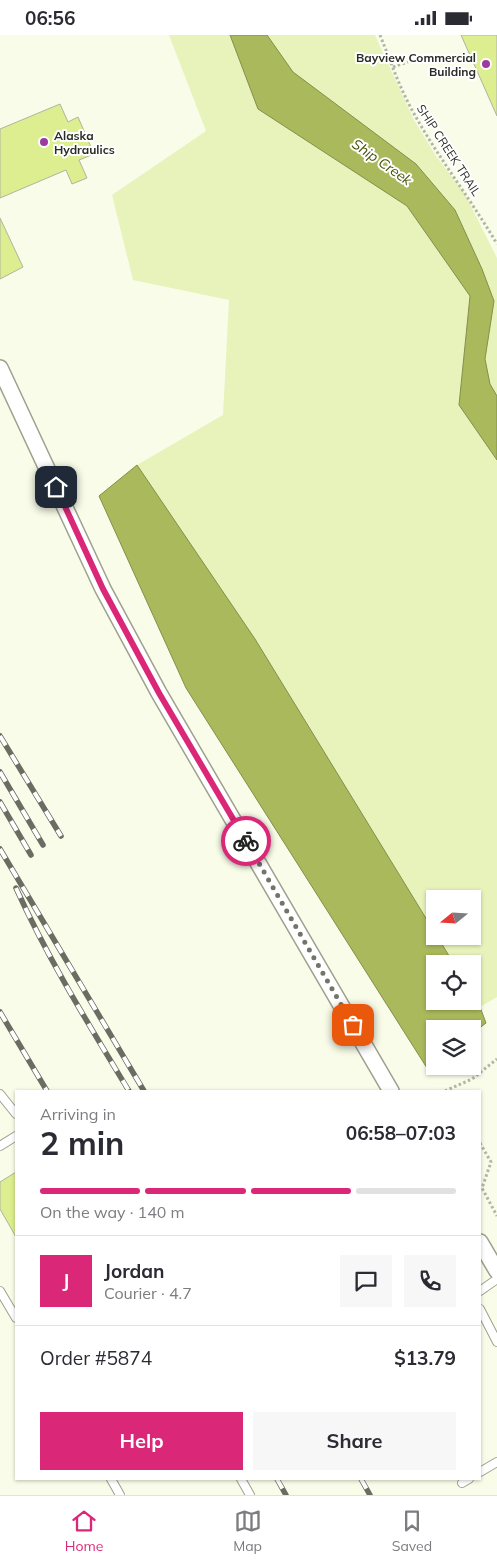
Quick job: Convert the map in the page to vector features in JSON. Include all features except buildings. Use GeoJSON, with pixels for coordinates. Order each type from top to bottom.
{"type":"FeatureCollection","features":[{"type":"Feature","properties":{"kind":"street"},"geometry":{"type":"LineString","coordinates":[[0,368],[103,589],[150,675],[390,1090]]}},
{"type":"Feature","properties":{"kind":"street"},"geometry":{"type":"LineString","coordinates":[[481,1245],[497,1271]]}},
{"type":"Feature","properties":{"kind":"lane"},"geometry":{"type":"LineString","coordinates":[[0,1094],[15,1113]]}},
{"type":"Feature","properties":{"kind":"lane"},"geometry":{"type":"LineString","coordinates":[[0,1146],[15,1137]]}},
{"type":"Feature","properties":{"kind":"lane"},"geometry":{"type":"LineString","coordinates":[[481,1290],[497,1279]]}},
{"type":"Feature","properties":{"kind":"lane"},"geometry":{"type":"LineString","coordinates":[[0,1291],[15,1316]]}},
{"type":"Feature","properties":{"kind":"lane"},"geometry":{"type":"LineString","coordinates":[[481,1311],[497,1342]]}},
{"type":"Feature","properties":{"kind":"lane"},"geometry":{"type":"LineString","coordinates":[[481,1471],[497,1463]]}},
{"type":"Feature","properties":{"kind":"lane"},"geometry":{"type":"LineString","coordinates":[[112,1480],[120,1495]]}},
{"type":"Feature","properties":{"kind":"lane"},"geometry":{"type":"LineString","coordinates":[[242,1480],[250,1495]]}},
{"type":"Feature","properties":{"kind":"lane"},"geometry":{"type":"LineString","coordinates":[[462,1483],[467,1480]]}},
{"type":"Feature","properties":{"kind":"path","name":"SHIP CREEK TRAIL"},"geometry":{"type":"LineString","coordinates":[[380,35],[412,109],[429,139],[497,244]]}},
{"type":"Feature","properties":{"kind":"path"},"geometry":{"type":"LineString","coordinates":[[393,67],[408,62]]}},
{"type":"Feature","properties":{"kind":"path"},"geometry":{"type":"LineString","coordinates":[[449,1090],[472,1079],[497,1059]]}},
{"type":"Feature","properties":{"kind":"path"},"geometry":{"type":"LineString","coordinates":[[481,1145],[491,1162],[482,1188],[497,1216]]}},
{"type":"Feature","properties":{"kind":"shaded area"},"geometry":{"type":"Polygon","coordinates":[[[169,35],[230,35],[258,109],[407,206],[470,296],[459,405],[497,460],[497,997],[481,1006],[481,955],[449,955],[442,945],[481,945],[481,890],[426,890],[426,918],[255,639],[137,465],[223,415],[229,300],[133,280],[112,195],[206,131],[169,35]]]}},
{"type":"Feature","properties":{"kind":"shaded area"},"geometry":{"type":"Polygon","coordinates":[[[267,35],[375,35],[414,120],[436,156],[465,194],[497,258],[497,396],[490,384],[485,359],[494,301],[482,269],[455,210],[333,103],[293,72],[267,35]]]}},
{"type":"Feature","properties":{"kind":"water","name":"Ship Creek"},"geometry":{"type":"Polygon","coordinates":[[[230,35],[267,35],[293,72],[416,164],[455,210],[482,269],[494,301],[485,359],[490,384],[497,396],[497,460],[459,405],[470,296],[407,206],[258,109],[230,35]]]}},
{"type":"Feature","properties":{"kind":"water"},"geometry":{"type":"Polygon","coordinates":[[[137,465],[255,639],[426,918],[426,945],[442,945],[449,955],[426,955],[426,1010],[481,1010],[486,1023],[481,1027],[481,1020],[426,1020],[426,1066],[186,688],[99,496],[137,465]]]}},
{"type":"Feature","properties":{"kind":"railway"},"geometry":{"type":"LineString","coordinates":[[0,736],[61,836]]}},
{"type":"Feature","properties":{"kind":"railway"},"geometry":{"type":"LineString","coordinates":[[0,772],[43,845]]}},
{"type":"Feature","properties":{"kind":"railway"},"geometry":{"type":"LineString","coordinates":[[0,802],[31,855]]}},
{"type":"Feature","properties":{"kind":"railway"},"geometry":{"type":"LineString","coordinates":[[0,849],[143,1090]]}},
{"type":"Feature","properties":{"kind":"railway"},"geometry":{"type":"LineString","coordinates":[[16,888],[55,966],[128,1090]]}},
{"type":"Feature","properties":{"kind":"railway"},"geometry":{"type":"LineString","coordinates":[[0,1012],[46,1090]]}},
{"type":"Feature","properties":{"kind":"railway"},"geometry":{"type":"LineString","coordinates":[[278,1480],[286,1495]]}},
{"type":"Feature","properties":{"kind":"railway"},"geometry":{"type":"LineString","coordinates":[[362,1480],[370,1495]]}},
{"type":"Feature","properties":{"kind":"way so far"},"geometry":{"type":"LineString","coordinates":[[246,841],[353,1025]]}},
{"type":"Feature","properties":{"kind":"place","name":"Bayview Commercial Building"},"geometry":{"type":"Point","coordinates":[486,64]}},
{"type":"Feature","properties":{"kind":"place","name":"Alaska Hydraulics"},"geometry":{"type":"Point","coordinates":[44,142]}},
{"type":"Feature","properties":{"kind":"route"},"geometry":{"type":"LineString","coordinates":[[56,487],[103,589],[159,693],[246,841]]}}]}
